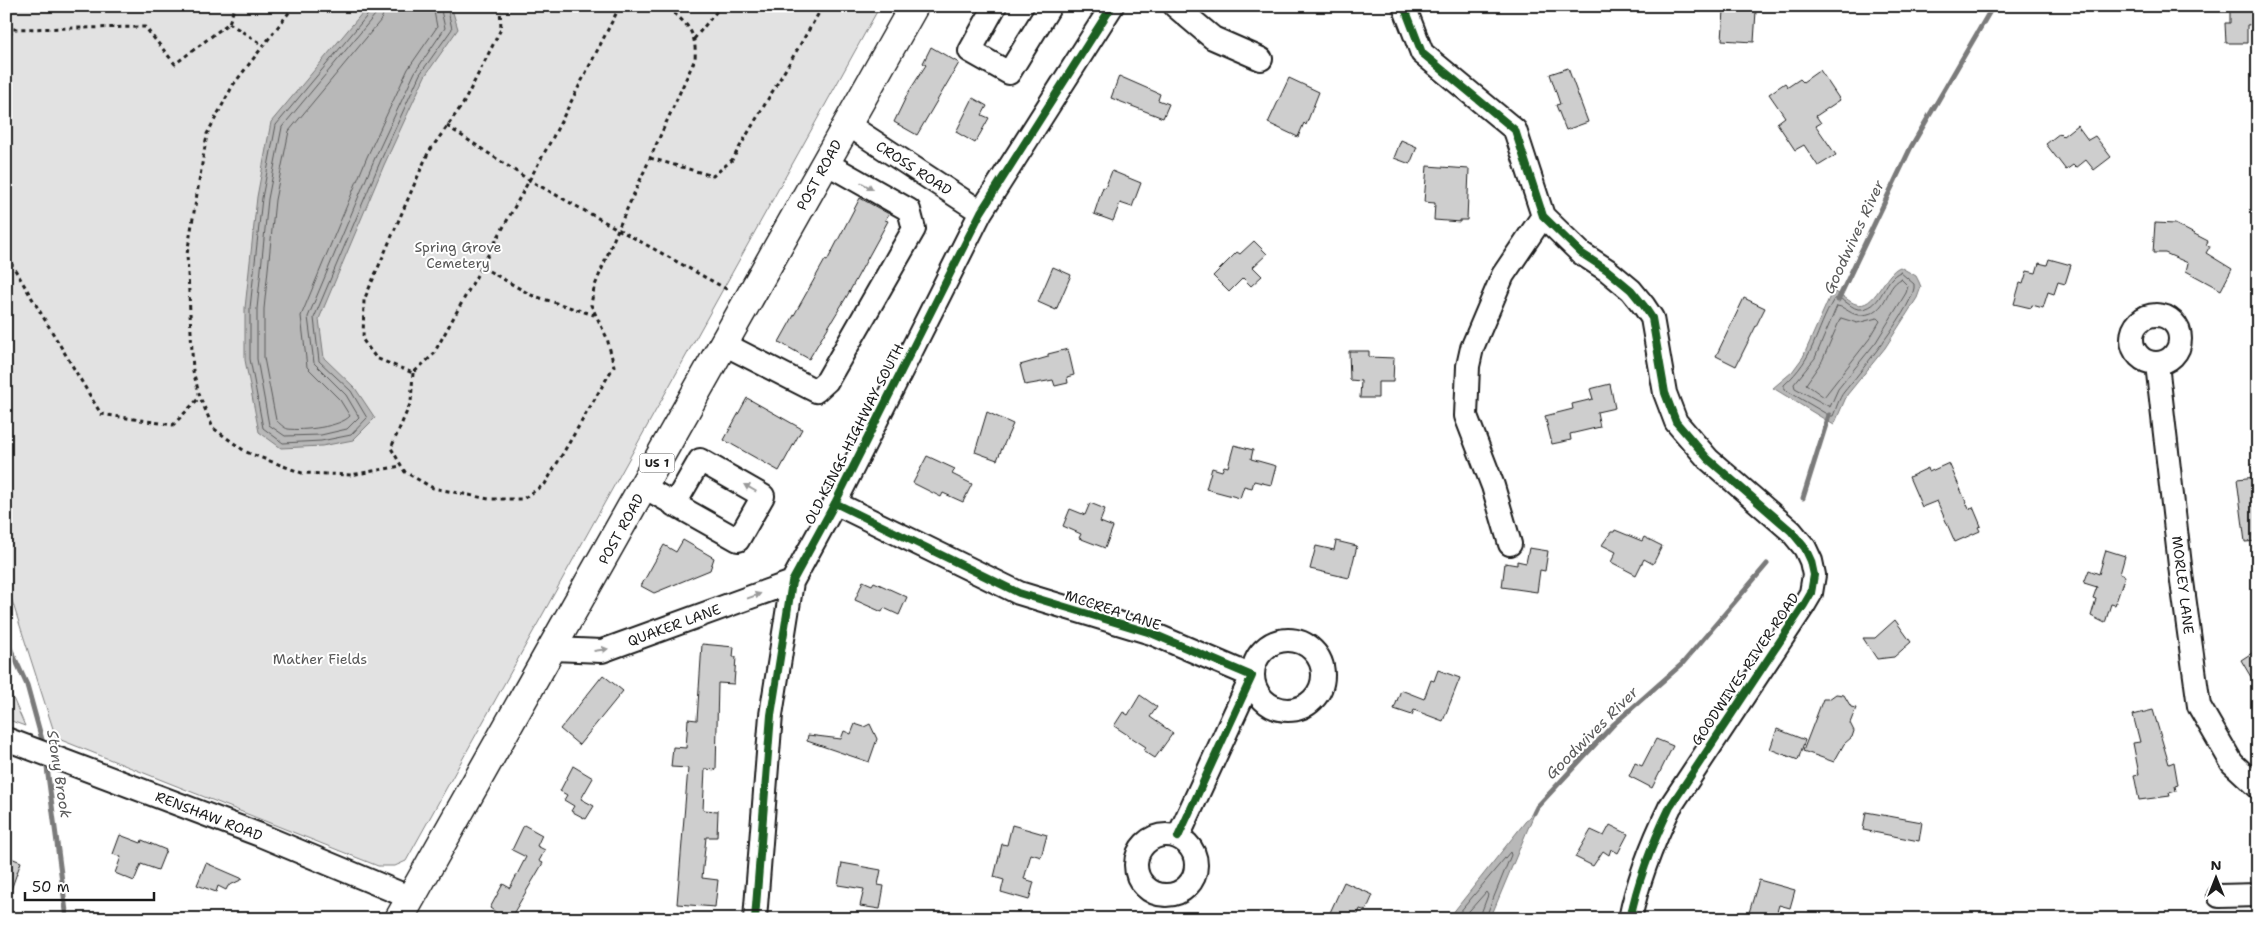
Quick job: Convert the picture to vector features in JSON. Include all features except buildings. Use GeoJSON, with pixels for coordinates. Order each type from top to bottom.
{"type":"FeatureCollection","features":[{"type":"Feature","properties":{"kind":"main road","name":"POST ROAD"},"geometry":{"type":"LineString","coordinates":[[405,908],[553,649],[914,6]]}},
{"type":"Feature","properties":{"kind":"street"},"geometry":{"type":"LineString","coordinates":[[996,6],[970,51],[1009,73],[1050,6]]}},
{"type":"Feature","properties":{"kind":"street","name":"OLD KINGS HIGHWAY SOUTH"},"geometry":{"type":"LineString","coordinates":[[755,919],[771,715],[792,582],[835,503],[981,212],[1112,6]]}},
{"type":"Feature","properties":{"kind":"street"},"geometry":{"type":"LineString","coordinates":[[1175,6],[1214,38],[1261,59]]}},
{"type":"Feature","properties":{"kind":"street","name":"GOODWIVES RIVER ROAD"},"geometry":{"type":"LineString","coordinates":[[1404,6],[1422,52],[1515,130],[1543,216],[1559,234],[1581,253],[1607,270],[1631,290],[1652,318],[1665,393],[1676,422],[1708,460],[1791,531],[1811,561],[1814,575],[1810,594],[1804,605],[1670,807],[1653,842],[1636,885],[1630,919]]}},
{"type":"Feature","properties":{"kind":"street","name":"CROSS ROAD"},"geometry":{"type":"LineString","coordinates":[[847,124],[981,212]]}},
{"type":"Feature","properties":{"kind":"street"},"geometry":{"type":"LineString","coordinates":[[724,344],[816,391],[827,381],[914,229],[909,210],[826,162]]}},
{"type":"Feature","properties":{"kind":"street"},"geometry":{"type":"LineString","coordinates":[[1510,544],[1493,486],[1466,416],[1468,366],[1472,348],[1503,275],[1543,216]]}},
{"type":"Feature","properties":{"kind":"street","name":"MORLEY LANE"},"geometry":{"type":"LineString","coordinates":[[2157,364],[2181,574],[2199,706],[2232,763],[2258,786]]}},
{"type":"Feature","properties":{"kind":"street"},"geometry":{"type":"LineString","coordinates":[[644,487],[674,504]]}},
{"type":"Feature","properties":{"kind":"street","name":"MCCREA LANE"},"geometry":{"type":"LineString","coordinates":[[835,503],[1019,593],[1151,633],[1252,676],[1178,837]]}},
{"type":"Feature","properties":{"kind":"street","name":"QUAKER LANE"},"geometry":{"type":"LineString","coordinates":[[553,649],[602,651],[792,582]]}},
{"type":"Feature","properties":{"kind":"street","name":"RENSHAW ROAD"},"geometry":{"type":"LineString","coordinates":[[14,742],[260,835],[405,908]]}},
{"type":"Feature","properties":{"kind":"street"},"geometry":{"type":"LineString","coordinates":[[2220,896],[2258,895]]}},
{"type":"Feature","properties":{"kind":"path"},"geometry":{"type":"LineString","coordinates":[[6,43],[13,28],[145,27],[175,64],[229,23],[235,6]]}},
{"type":"Feature","properties":{"kind":"path"},"geometry":{"type":"LineString","coordinates":[[294,6],[234,85],[207,134],[187,254],[193,371],[200,397],[213,428],[246,452],[302,473],[352,476],[401,466]]}},
{"type":"Feature","properties":{"kind":"path"},"geometry":{"type":"LineString","coordinates":[[413,373],[376,358],[363,340],[364,300],[428,153],[463,104],[501,29],[500,6]]}},
{"type":"Feature","properties":{"kind":"path"},"geometry":{"type":"LineString","coordinates":[[620,6],[529,180],[434,355],[413,373],[411,402],[391,448],[405,472],[433,488],[489,499],[523,499],[544,484],[614,366],[607,338],[591,305],[594,288],[618,229],[695,59],[696,43],[688,25],[665,6]]}},
{"type":"Feature","properties":{"kind":"path"},"geometry":{"type":"LineString","coordinates":[[694,39],[722,6]]}},
{"type":"Feature","properties":{"kind":"path"},"geometry":{"type":"LineString","coordinates":[[650,158],[713,176],[732,160],[823,6]]}},
{"type":"Feature","properties":{"kind":"path"},"geometry":{"type":"LineString","coordinates":[[229,23],[264,46]]}},
{"type":"Feature","properties":{"kind":"path"},"geometry":{"type":"LineString","coordinates":[[447,126],[529,180],[748,301]]}},
{"type":"Feature","properties":{"kind":"path"},"geometry":{"type":"LineString","coordinates":[[6,239],[11,262],[101,414],[173,425],[200,397]]}},
{"type":"Feature","properties":{"kind":"path"},"geometry":{"type":"LineString","coordinates":[[482,266],[531,295],[595,315]]}},
{"type":"Feature","properties":{"kind":"green space","name":"Spring Grove Cemetery"},"geometry":{"type":"Polygon","coordinates":[[[6,6],[880,6],[406,861],[395,866],[378,866],[56,738],[6,582],[6,6]]]}},
{"type":"Feature","properties":{"kind":"green space"},"geometry":{"type":"Polygon","coordinates":[[[6,682],[25,726],[6,719],[6,682]]]}},
{"type":"Feature","properties":{"kind":"water"},"geometry":{"type":"Polygon","coordinates":[[[368,6],[451,6],[458,29],[425,76],[384,165],[319,319],[324,358],[355,388],[375,418],[353,440],[322,446],[281,448],[259,432],[245,360],[245,308],[257,197],[271,122],[368,6]]]}},
{"type":"Feature","properties":{"kind":"water"},"geometry":{"type":"Polygon","coordinates":[[[1900,267],[1916,276],[1921,287],[1917,298],[1885,348],[1847,395],[1834,425],[1773,388],[1792,372],[1803,357],[1830,296],[1835,292],[1856,304],[1869,302],[1889,276],[1900,267]]]}},
{"type":"Feature","properties":{"kind":"water"},"geometry":{"type":"Polygon","coordinates":[[[1537,807],[1490,919],[1448,919],[1537,807]]]}},
{"type":"Feature","properties":{"kind":"waterway","name":"Goodwives River"},"geometry":{"type":"LineString","coordinates":[[1838,300],[1911,147],[1993,6]]}},
{"type":"Feature","properties":{"kind":"waterway","name":"Goodwives River"},"geometry":{"type":"LineString","coordinates":[[1803,498],[1829,415]]}},
{"type":"Feature","properties":{"kind":"waterway","name":"Goodwives River"},"geometry":{"type":"LineString","coordinates":[[1534,813],[1537,807],[1614,724],[1682,664],[1767,564]]}},
{"type":"Feature","properties":{"kind":"waterway","name":"Stony Brook"},"geometry":{"type":"LineString","coordinates":[[6,639],[27,685],[44,747]]}},
{"type":"Feature","properties":{"kind":"waterway","name":"Stony Brook"},"geometry":{"type":"LineString","coordinates":[[46,760],[67,919]]}},
{"type":"Feature","properties":{"kind":"cycle path"},"geometry":{"type":"LineString","coordinates":[[755,919],[771,715],[792,582],[835,503],[981,212],[1112,6]]}},
{"type":"Feature","properties":{"kind":"cycle path"},"geometry":{"type":"LineString","coordinates":[[1404,6],[1422,53],[1515,130],[1543,216],[1581,253],[1607,270],[1631,290],[1652,318],[1665,393],[1676,422],[1708,459],[1791,531],[1805,548],[1811,561],[1814,575],[1811,593],[1670,807],[1646,862],[1630,919]]}},
{"type":"Feature","properties":{"kind":"cycle path"},"geometry":{"type":"LineString","coordinates":[[835,503],[1019,593],[1151,633],[1252,676],[1178,837]]}},
{"type":"Feature","properties":{"kind":"park label","name":"Mather Fields"},"geometry":{"type":"Point","coordinates":[320,659]}}]}
